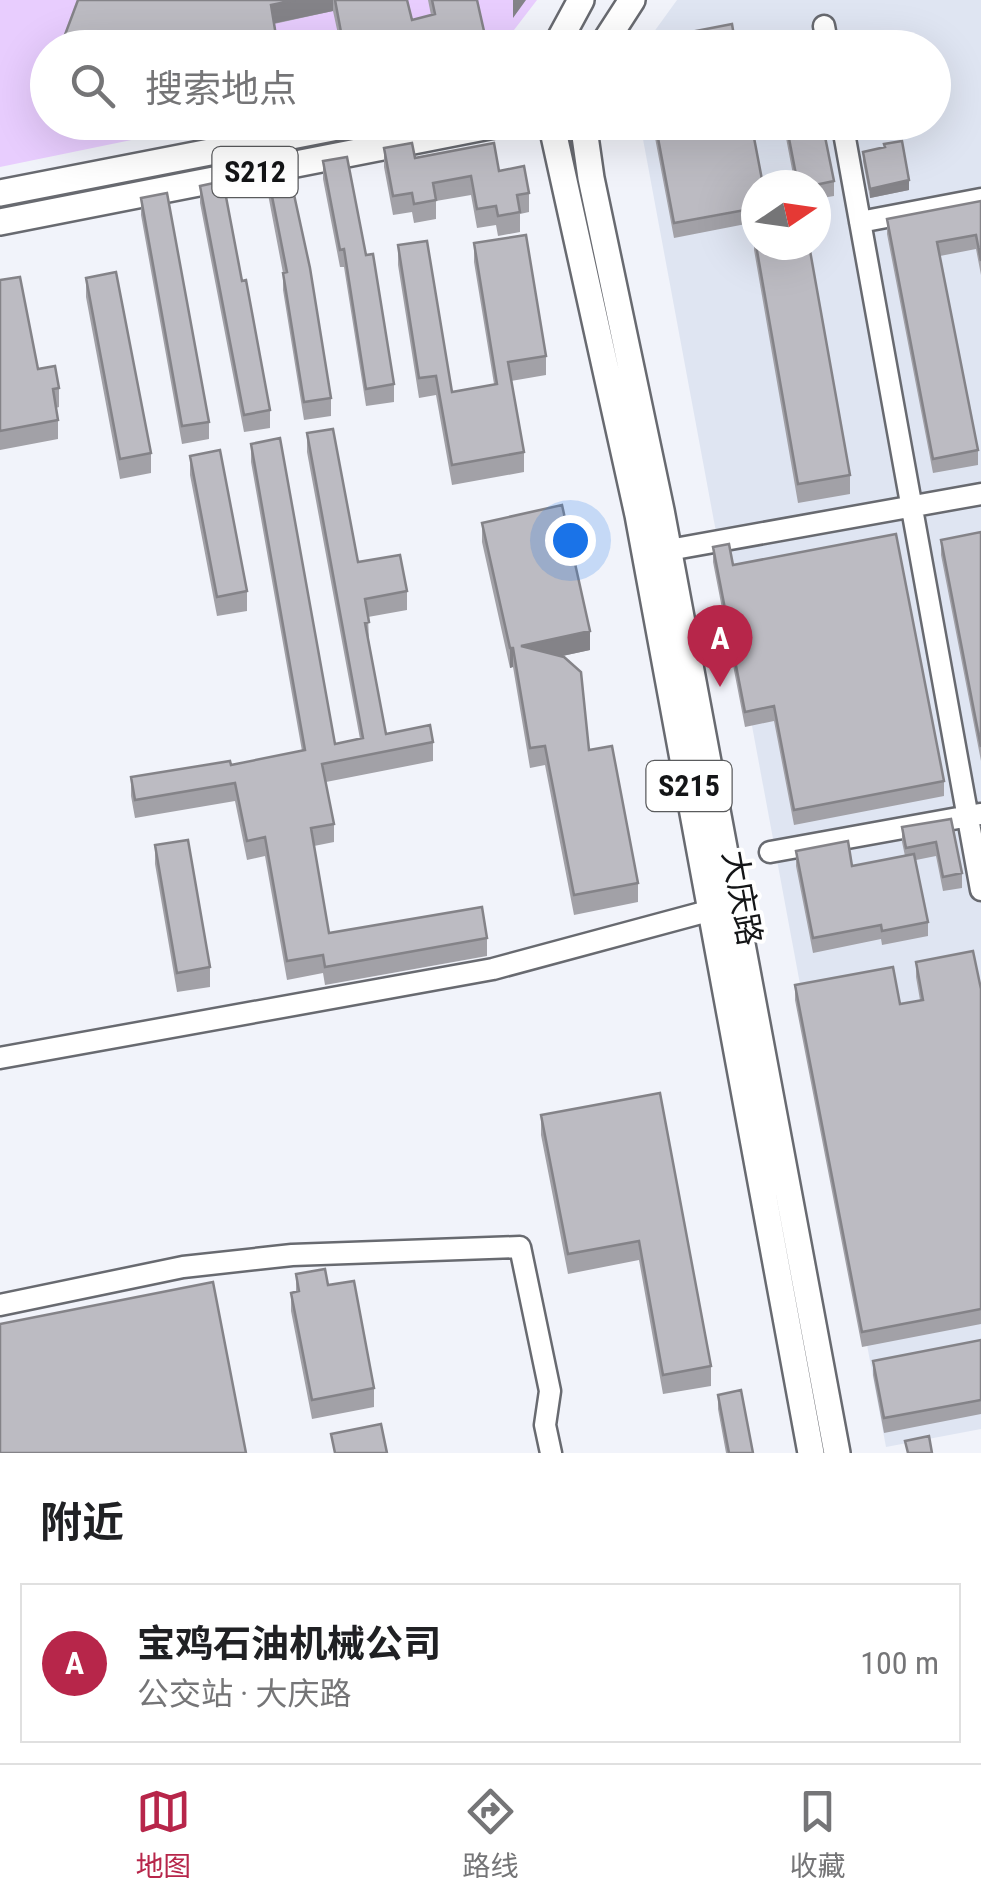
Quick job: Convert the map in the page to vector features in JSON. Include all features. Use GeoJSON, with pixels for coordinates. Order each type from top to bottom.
{"type":"FeatureCollection","features":[{"type":"Feature","properties":{"kind":"main road"},"geometry":{"type":"LineString","coordinates":[[565,30],[581,0]]}},
{"type":"Feature","properties":{"kind":"main road"},"geometry":{"type":"LineString","coordinates":[[613,30],[632,0]]}},
{"type":"Feature","properties":{"kind":"main road","name":"S212"},"geometry":{"type":"LineString","coordinates":[[0,193],[271,140]]}},
{"type":"Feature","properties":{"kind":"main road","name":"S212"},"geometry":{"type":"LineString","coordinates":[[0,222],[418,140]]}},
{"type":"Feature","properties":{"kind":"main road","name":"大庆路"},"geometry":{"type":"LineString","coordinates":[[555,140],[638,515],[811,1453]]}},
{"type":"Feature","properties":{"kind":"main road","name":"大庆路"},"geometry":{"type":"LineString","coordinates":[[586,140],[669,550],[838,1453]]}},
{"type":"Feature","properties":{"kind":"street"},"geometry":{"type":"LineString","coordinates":[[824,26],[825,30]]}},
{"type":"Feature","properties":{"kind":"street"},"geometry":{"type":"LineString","coordinates":[[845,140],[912,507],[974,815],[981,890]]}},
{"type":"Feature","properties":{"kind":"street"},"geometry":{"type":"LineString","coordinates":[[860,222],[981,199]]}},
{"type":"Feature","properties":{"kind":"street"},"geometry":{"type":"LineString","coordinates":[[669,550],[981,494]]}},
{"type":"Feature","properties":{"kind":"street"},"geometry":{"type":"LineString","coordinates":[[770,852],[974,815]]}},
{"type":"Feature","properties":{"kind":"street"},"geometry":{"type":"LineString","coordinates":[[0,1058],[493,969],[712,910]]}},
{"type":"Feature","properties":{"kind":"street"},"geometry":{"type":"LineString","coordinates":[[0,1305],[184,1267],[292,1255],[520,1247],[550,1391],[546,1424],[550,1453]]}},
{"type":"Feature","properties":{"kind":"shaded area"},"geometry":{"type":"Polygon","coordinates":[[[0,0],[537,0],[514,30],[30,30],[30,140],[131,140],[0,167],[0,0]]]}},
{"type":"Feature","properties":{"kind":"shaded area"},"geometry":{"type":"Polygon","coordinates":[[[677,0],[981,0],[981,1429],[886,1447],[643,140],[951,140],[951,30],[655,30],[677,0]]]}},
{"type":"Feature","properties":{"kind":"building"},"geometry":{"type":"Polygon","coordinates":[[[78,0],[295,0],[271,5],[275,30],[67,30],[78,0]]]}},
{"type":"Feature","properties":{"kind":"building"},"geometry":{"type":"Polygon","coordinates":[[[335,0],[407,0],[412,20],[435,14],[432,0],[477,0],[484,30],[341,30],[335,0]]]}},
{"type":"Feature","properties":{"kind":"building"},"geometry":{"type":"Polygon","coordinates":[[[732,24],[733,30],[701,30],[732,24]]]}},
{"type":"Feature","properties":{"kind":"building"},"geometry":{"type":"Polygon","coordinates":[[[658,140],[754,140],[760,170],[741,170],[741,211],[674,223],[658,140]]]}},
{"type":"Feature","properties":{"kind":"building"},"geometry":{"type":"Polygon","coordinates":[[[789,140],[826,140],[834,181],[831,182],[831,170],[795,170],[789,140]]]}},
{"type":"Feature","properties":{"kind":"building"},"geometry":{"type":"Polygon","coordinates":[[[902,141],[909,180],[870,189],[863,152],[902,141]]]}},
{"type":"Feature","properties":{"kind":"building"},"geometry":{"type":"Polygon","coordinates":[[[412,143],[415,158],[494,143],[499,171],[524,166],[529,193],[517,195],[520,212],[498,216],[496,206],[477,209],[471,176],[433,183],[436,200],[414,204],[412,193],[393,196],[384,148],[412,143]]]}},
{"type":"Feature","properties":{"kind":"building"},"geometry":{"type":"Polygon","coordinates":[[[347,157],[366,255],[373,254],[394,384],[366,389],[344,249],[340,250],[323,161],[347,157]]]}},
{"type":"Feature","properties":{"kind":"building"},"geometry":{"type":"Polygon","coordinates":[[[288,167],[310,268],[331,398],[304,402],[283,273],[287,272],[267,171],[288,167]]]}},
{"type":"Feature","properties":{"kind":"building"},"geometry":{"type":"Polygon","coordinates":[[[223,181],[270,410],[244,415],[200,186],[223,181]]]}},
{"type":"Feature","properties":{"kind":"building"},"geometry":{"type":"Polygon","coordinates":[[[167,193],[209,422],[182,426],[141,198],[167,193]]]}},
{"type":"Feature","properties":{"kind":"building"},"geometry":{"type":"Polygon","coordinates":[[[981,201],[981,261],[976,235],[937,242],[978,450],[933,459],[887,219],[981,201]]]}},
{"type":"Feature","properties":{"kind":"building"},"geometry":{"type":"Polygon","coordinates":[[[526,235],[546,356],[508,362],[524,452],[452,465],[436,376],[419,378],[398,245],[427,241],[452,392],[497,384],[474,243],[526,235]]]}},
{"type":"Feature","properties":{"kind":"building"},"geometry":{"type":"Polygon","coordinates":[[[759,260],[812,260],[850,475],[798,484],[759,260]]]}},
{"type":"Feature","properties":{"kind":"building"},"geometry":{"type":"Polygon","coordinates":[[[116,272],[151,453],[120,459],[86,278],[116,272]]]}},
{"type":"Feature","properties":{"kind":"building"},"geometry":{"type":"Polygon","coordinates":[[[20,277],[38,369],[55,366],[59,388],[53,389],[58,420],[0,431],[0,280],[20,277]]]}},
{"type":"Feature","properties":{"kind":"building"},"geometry":{"type":"Polygon","coordinates":[[[333,429],[358,562],[400,555],[407,591],[365,599],[369,622],[365,623],[386,734],[430,725],[433,742],[322,764],[334,824],[311,828],[329,933],[482,907],[487,938],[325,967],[323,955],[287,961],[265,837],[247,841],[235,783],[135,800],[131,777],[230,761],[231,765],[305,750],[251,444],[280,438],[335,744],[363,738],[307,433],[333,429]]]}},
{"type":"Feature","properties":{"kind":"building"},"geometry":{"type":"Polygon","coordinates":[[[220,450],[247,591],[217,597],[190,456],[220,450]]]}},
{"type":"Feature","properties":{"kind":"building"},"geometry":{"type":"Polygon","coordinates":[[[562,505],[590,631],[521,646],[564,657],[581,672],[589,750],[612,746],[638,883],[574,895],[545,746],[530,748],[513,648],[482,523],[562,505]]]}},
{"type":"Feature","properties":{"kind":"building"},"geometry":{"type":"Polygon","coordinates":[[[981,532],[981,747],[941,540],[981,532]]]}},
{"type":"Feature","properties":{"kind":"building"},"geometry":{"type":"Polygon","coordinates":[[[896,534],[944,781],[794,810],[774,706],[745,712],[713,547],[729,544],[733,565],[896,534]]]}},
{"type":"Feature","properties":{"kind":"building"},"geometry":{"type":"Polygon","coordinates":[[[951,819],[962,873],[943,877],[936,842],[906,848],[902,827],[951,819]]]}},
{"type":"Feature","properties":{"kind":"building"},"geometry":{"type":"Polygon","coordinates":[[[188,840],[210,967],[177,973],[155,845],[188,840]]]}},
{"type":"Feature","properties":{"kind":"building"},"geometry":{"type":"Polygon","coordinates":[[[848,841],[852,866],[914,854],[928,922],[882,931],[881,925],[813,938],[796,851],[848,841]]]}},
{"type":"Feature","properties":{"kind":"building"},"geometry":{"type":"Polygon","coordinates":[[[973,951],[981,989],[981,1309],[862,1332],[795,985],[893,967],[900,1004],[923,1000],[916,962],[973,951]]]}},
{"type":"Feature","properties":{"kind":"building"},"geometry":{"type":"Polygon","coordinates":[[[660,1093],[711,1366],[663,1375],[639,1241],[568,1254],[541,1115],[660,1093]]]}},
{"type":"Feature","properties":{"kind":"building"},"geometry":{"type":"Polygon","coordinates":[[[325,1269],[328,1285],[354,1281],[374,1388],[312,1400],[291,1293],[299,1291],[296,1274],[325,1269]]]}},
{"type":"Feature","properties":{"kind":"building"},"geometry":{"type":"Polygon","coordinates":[[[213,1282],[246,1453],[0,1453],[0,1324],[213,1282]]]}},
{"type":"Feature","properties":{"kind":"building"},"geometry":{"type":"Polygon","coordinates":[[[981,1340],[981,1400],[884,1418],[873,1361],[981,1340]]]}},
{"type":"Feature","properties":{"kind":"building"},"geometry":{"type":"Polygon","coordinates":[[[741,1390],[753,1453],[729,1453],[718,1395],[741,1390]]]}},
{"type":"Feature","properties":{"kind":"building"},"geometry":{"type":"Polygon","coordinates":[[[381,1424],[387,1453],[335,1453],[331,1434],[381,1424]]]}},
{"type":"Feature","properties":{"kind":"building"},"geometry":{"type":"Polygon","coordinates":[[[929,1436],[932,1453],[908,1453],[905,1441],[929,1436]]]}},
{"type":"Feature","properties":{"kind":"place","name":"宝鸡石油机械公司"},"geometry":{"type":"Point","coordinates":[720,687]}}]}
